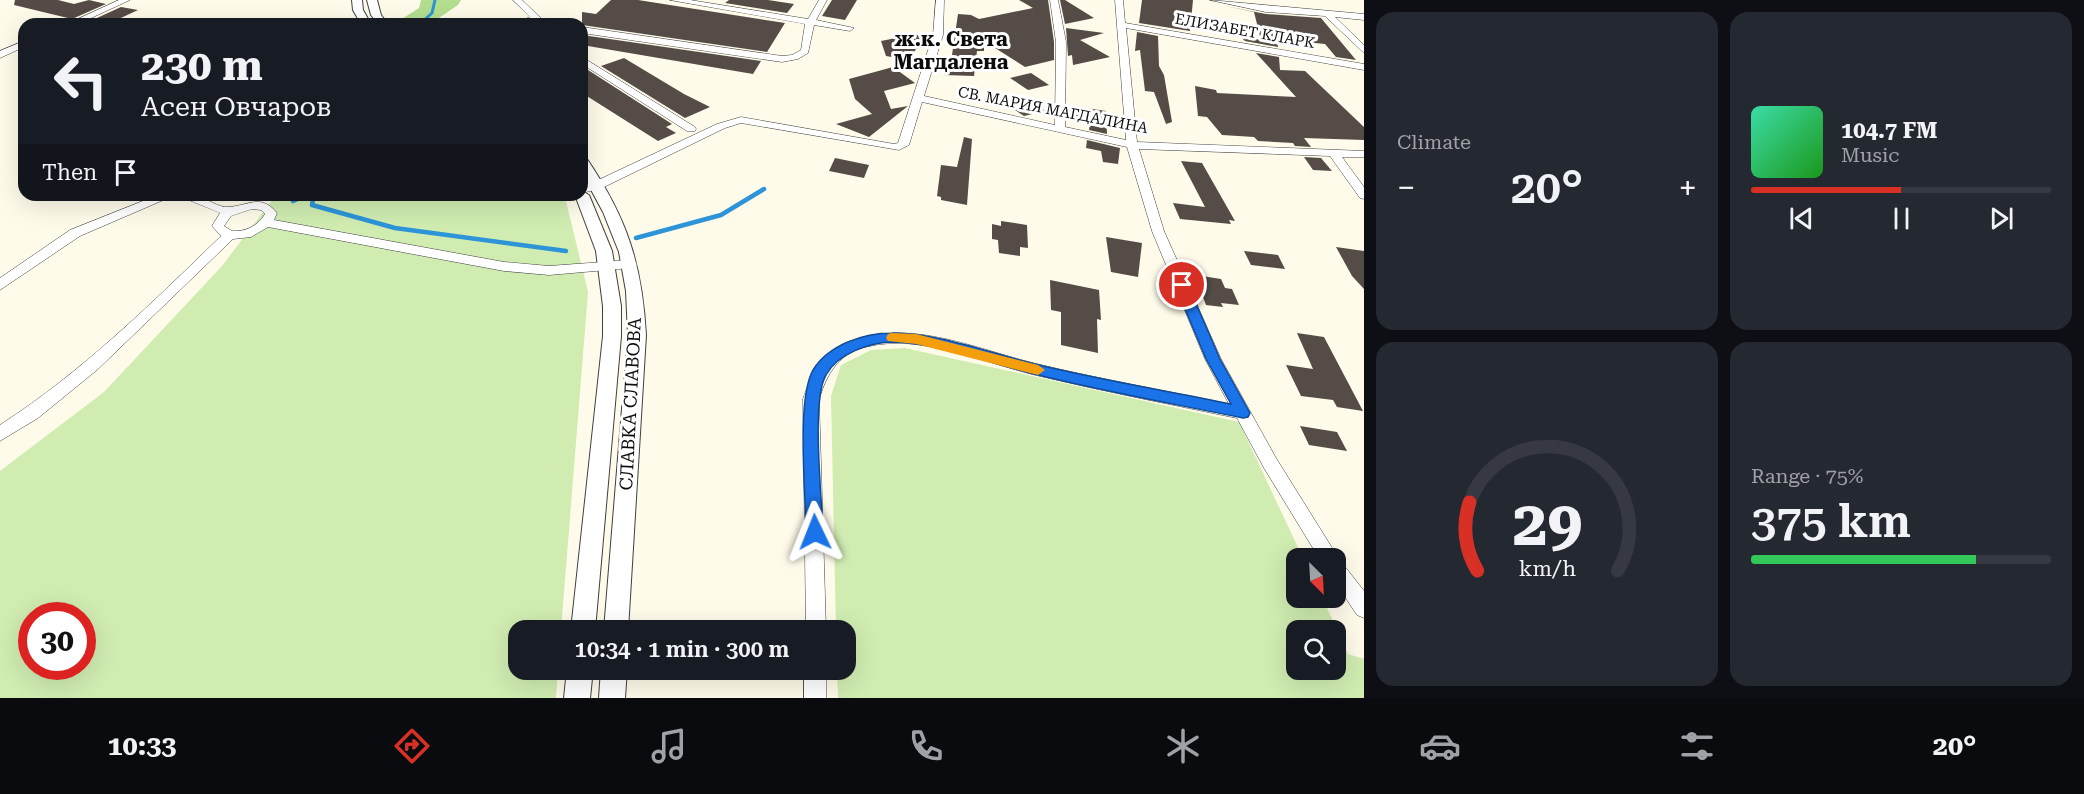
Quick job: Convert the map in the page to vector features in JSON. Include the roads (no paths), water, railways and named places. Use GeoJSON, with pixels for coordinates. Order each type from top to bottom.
{"type":"FeatureCollection","features":[{"type":"Feature","properties":{"kind":"street"},"geometry":{"type":"LineString","coordinates":[[85,18],[126,0]]}},
{"type":"Feature","properties":{"kind":"street"},"geometry":{"type":"LineString","coordinates":[[357,0],[358,10],[363,18]]}},
{"type":"Feature","properties":{"kind":"street"},"geometry":{"type":"LineString","coordinates":[[372,0],[378,18]]}},
{"type":"Feature","properties":{"kind":"street"},"geometry":{"type":"LineString","coordinates":[[517,0],[536,18]]}},
{"type":"Feature","properties":{"kind":"street"},"geometry":{"type":"LineString","coordinates":[[674,0],[850,28]]}},
{"type":"Feature","properties":{"kind":"street"},"geometry":{"type":"LineString","coordinates":[[588,31],[782,59],[795,57],[805,51],[810,22],[823,0]]}},
{"type":"Feature","properties":{"kind":"street"},"geometry":{"type":"LineString","coordinates":[[588,190],[721,126],[741,120],[895,148],[903,145],[938,35],[940,0]]}},
{"type":"Feature","properties":{"kind":"street"},"geometry":{"type":"LineString","coordinates":[[1054,0],[1061,42],[1060,128]]}},
{"type":"Feature","properties":{"kind":"street"},"geometry":{"type":"LineString","coordinates":[[1119,0],[1132,145],[1158,231],[1213,359],[1270,463],[1324,548]]}},
{"type":"Feature","properties":{"kind":"street"},"geometry":{"type":"LineString","coordinates":[[1214,0],[1329,16],[1364,17]]}},
{"type":"Feature","properties":{"kind":"street"},"geometry":{"type":"LineString","coordinates":[[524,18],[528,10]]}},
{"type":"Feature","properties":{"kind":"street"},"geometry":{"type":"LineString","coordinates":[[1329,16],[1364,50]]}},
{"type":"Feature","properties":{"kind":"street","name":"ЕЛИЗАБЕТ КЛАРК"},"geometry":{"type":"LineString","coordinates":[[1122,25],[1364,67]]}},
{"type":"Feature","properties":{"kind":"street"},"geometry":{"type":"LineString","coordinates":[[0,55],[18,48]]}},
{"type":"Feature","properties":{"kind":"street"},"geometry":{"type":"LineString","coordinates":[[588,64],[691,129]]}},
{"type":"Feature","properties":{"kind":"street","name":"СВ. МАРИЯ МАГДАЛИНА"},"geometry":{"type":"LineString","coordinates":[[917,98],[1132,145],[1364,154]]}},
{"type":"Feature","properties":{"kind":"street"},"geometry":{"type":"LineString","coordinates":[[1334,153],[1364,195]]}},
{"type":"Feature","properties":{"kind":"street","name":"СЛАВКА СЛАВОВА"},"geometry":{"type":"LineString","coordinates":[[588,192],[630,264],[637,334],[617,620]]}},
{"type":"Feature","properties":{"kind":"street","name":"СЛАВКА СЛАВОВА"},"geometry":{"type":"LineString","coordinates":[[584,620],[612,336],[612,306],[604,251],[588,194]]}},
{"type":"Feature","properties":{"kind":"street"},"geometry":{"type":"LineString","coordinates":[[1,283],[75,233],[154,201]]}},
{"type":"Feature","properties":{"kind":"street"},"geometry":{"type":"LineString","coordinates":[[199,201],[228,212]]}},
{"type":"Feature","properties":{"kind":"street"},"geometry":{"type":"LineString","coordinates":[[267,223],[271,213],[266,207],[252,205],[228,212],[219,221],[218,226],[219,230],[230,235],[246,234],[267,223],[309,228],[367,243],[539,270],[630,264]]}},
{"type":"Feature","properties":{"kind":"street"},"geometry":{"type":"LineString","coordinates":[[0,434],[65,389],[114,346],[230,235]]}},
{"type":"Feature","properties":{"kind":"street"},"geometry":{"type":"LineString","coordinates":[[816,620],[811,399],[819,372],[837,352],[870,340],[916,339],[1040,370],[1243,413]]}},
{"type":"Feature","properties":{"kind":"street"},"geometry":{"type":"LineString","coordinates":[[1346,582],[1364,608]]}},
{"type":"Feature","properties":{"kind":"street"},"geometry":{"type":"LineString","coordinates":[[577,698],[579,680]]}},
{"type":"Feature","properties":{"kind":"street"},"geometry":{"type":"LineString","coordinates":[[612,698],[613,680]]}},
{"type":"Feature","properties":{"kind":"street"},"geometry":{"type":"LineString","coordinates":[[815,680],[815,698]]}},
{"type":"Feature","properties":{"kind":"waterway"},"geometry":{"type":"LineString","coordinates":[[427,18],[432,13],[435,0]]}},
{"type":"Feature","properties":{"kind":"waterway"},"geometry":{"type":"LineString","coordinates":[[636,238],[721,215],[764,189]]}},
{"type":"Feature","properties":{"kind":"waterway"},"geometry":{"type":"LineString","coordinates":[[313,201],[312,205],[395,228],[566,251]]}},
{"type":"Feature","properties":{"kind":"district","name":"ж.к. Света Магдалена"},"geometry":{"type":"Point","coordinates":[951,50]}}]}
